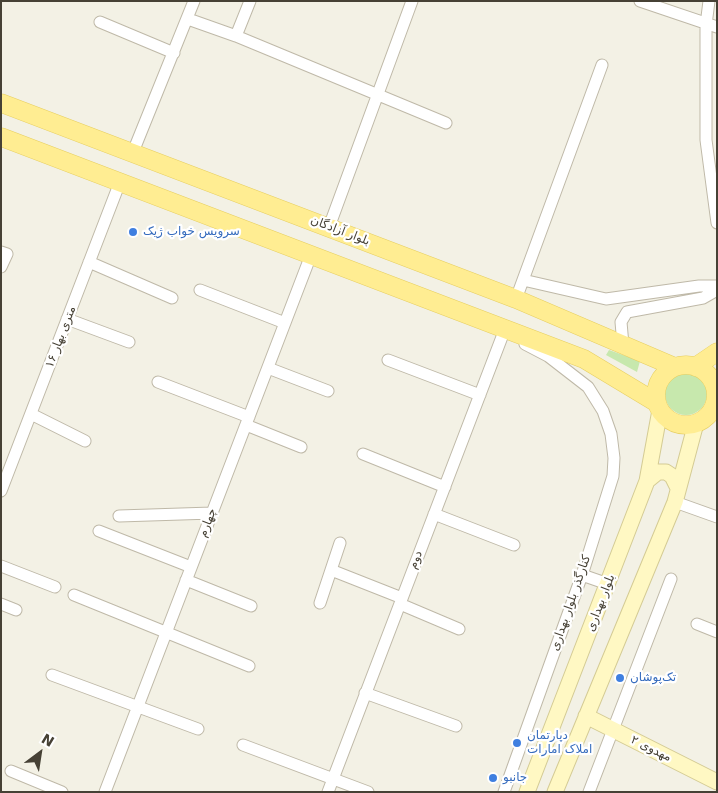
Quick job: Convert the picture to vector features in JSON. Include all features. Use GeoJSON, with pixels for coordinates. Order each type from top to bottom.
{"type":"FeatureCollection","features":[{"type":"Feature","properties":{"kind":"main road","name":"بلوار آزادگان"},"geometry":{"type":"LineString","coordinates":[[1,103],[516,299],[675,367]]}},
{"type":"Feature","properties":{"kind":"main road"},"geometry":{"type":"LineString","coordinates":[[1,137],[118,186],[310,259],[584,359],[659,406]]}},
{"type":"Feature","properties":{"kind":"main road"},"geometry":{"type":"LineString","coordinates":[[584,359],[594,354],[597,349],[599,341],[597,333]]}},
{"type":"Feature","properties":{"kind":"main road"},"geometry":{"type":"LineString","coordinates":[[695,367],[717,352]]}},
{"type":"Feature","properties":{"kind":"main road"},"geometry":{"type":"LineString","coordinates":[[675,367],[695,367],[707,374],[711,379],[716,398],[709,414],[696,423],[680,424],[665,417],[659,406],[656,394],[661,378],[675,367]]}},
{"type":"Feature","properties":{"kind":"main road","name":"بلوار بهداری"},"geometry":{"type":"LineString","coordinates":[[527,792],[647,481],[659,406]]}},
{"type":"Feature","properties":{"kind":"main road"},"geometry":{"type":"LineString","coordinates":[[555,792],[676,495],[696,423]]}},
{"type":"Feature","properties":{"kind":"main road"},"geometry":{"type":"LineString","coordinates":[[647,481],[658,472],[666,472],[672,476],[676,495]]}},
{"type":"Feature","properties":{"kind":"main road","name":"مهدوی ۲"},"geometry":{"type":"LineString","coordinates":[[586,716],[717,782]]}},
{"type":"Feature","properties":{"kind":"street"},"geometry":{"type":"LineString","coordinates":[[133,152],[194,1]]}},
{"type":"Feature","properties":{"kind":"street"},"geometry":{"type":"LineString","coordinates":[[236,36],[250,1]]}},
{"type":"Feature","properties":{"kind":"street"},"geometry":{"type":"LineString","coordinates":[[329,227],[412,1]]}},
{"type":"Feature","properties":{"kind":"street"},"geometry":{"type":"LineString","coordinates":[[640,1],[711,26]]}},
{"type":"Feature","properties":{"kind":"street"},"geometry":{"type":"LineString","coordinates":[[709,1],[711,26],[706,140],[717,223]]}},
{"type":"Feature","properties":{"kind":"street"},"geometry":{"type":"LineString","coordinates":[[188,19],[236,36],[446,123]]}},
{"type":"Feature","properties":{"kind":"street"},"geometry":{"type":"LineString","coordinates":[[100,22],[174,53]]}},
{"type":"Feature","properties":{"kind":"street"},"geometry":{"type":"LineString","coordinates":[[516,299],[602,65]]}},
{"type":"Feature","properties":{"kind":"street","name":"۱۶ متری بهار"},"geometry":{"type":"LineString","coordinates":[[1,491],[118,186]]}},
{"type":"Feature","properties":{"kind":"street"},"geometry":{"type":"LineString","coordinates":[[1,252],[6,254],[1,268]]}},
{"type":"Feature","properties":{"kind":"street","name":"چهارم"},"geometry":{"type":"LineString","coordinates":[[105,792],[310,259]]}},
{"type":"Feature","properties":{"kind":"street"},"geometry":{"type":"LineString","coordinates":[[89,262],[172,298]]}},
{"type":"Feature","properties":{"kind":"street"},"geometry":{"type":"LineString","coordinates":[[523,280],[606,300],[699,286],[717,286]]}},
{"type":"Feature","properties":{"kind":"street"},"geometry":{"type":"LineString","coordinates":[[200,290],[285,324]]}},
{"type":"Feature","properties":{"kind":"street"},"geometry":{"type":"LineString","coordinates":[[623,345],[621,322],[627,312],[703,298],[717,290]]}},
{"type":"Feature","properties":{"kind":"street"},"geometry":{"type":"LineString","coordinates":[[67,318],[128,342]]}},
{"type":"Feature","properties":{"kind":"street","name":"دوم"},"geometry":{"type":"LineString","coordinates":[[328,792],[504,331]]}},
{"type":"Feature","properties":{"kind":"street","name":"کنارگذر بلوار بهداری"},"geometry":{"type":"LineString","coordinates":[[504,331],[548,356],[588,387],[603,411],[611,434],[614,458],[613,476],[582,575],[504,792]]}},
{"type":"Feature","properties":{"kind":"street"},"geometry":{"type":"LineString","coordinates":[[388,360],[480,396]]}},
{"type":"Feature","properties":{"kind":"street"},"geometry":{"type":"LineString","coordinates":[[268,368],[328,391]]}},
{"type":"Feature","properties":{"kind":"street"},"geometry":{"type":"LineString","coordinates":[[158,382],[301,447]]}},
{"type":"Feature","properties":{"kind":"street"},"geometry":{"type":"LineString","coordinates":[[31,414],[85,441]]}},
{"type":"Feature","properties":{"kind":"street"},"geometry":{"type":"LineString","coordinates":[[363,454],[445,487]]}},
{"type":"Feature","properties":{"kind":"street"},"geometry":{"type":"LineString","coordinates":[[676,495],[717,517]]}},
{"type":"Feature","properties":{"kind":"street"},"geometry":{"type":"LineString","coordinates":[[120,516],[212,514]]}},
{"type":"Feature","properties":{"kind":"street"},"geometry":{"type":"LineString","coordinates":[[434,514],[514,545]]}},
{"type":"Feature","properties":{"kind":"street"},"geometry":{"type":"LineString","coordinates":[[99,531],[191,567]]}},
{"type":"Feature","properties":{"kind":"street"},"geometry":{"type":"LineString","coordinates":[[320,604],[340,543]]}},
{"type":"Feature","properties":{"kind":"street"},"geometry":{"type":"LineString","coordinates":[[1,566],[55,587]]}},
{"type":"Feature","properties":{"kind":"street"},"geometry":{"type":"LineString","coordinates":[[331,570],[459,629]]}},
{"type":"Feature","properties":{"kind":"street"},"geometry":{"type":"LineString","coordinates":[[582,575],[608,584]]}},
{"type":"Feature","properties":{"kind":"street"},"geometry":{"type":"LineString","coordinates":[[186,580],[251,606]]}},
{"type":"Feature","properties":{"kind":"street"},"geometry":{"type":"LineString","coordinates":[[589,792],[671,580]]}},
{"type":"Feature","properties":{"kind":"street"},"geometry":{"type":"LineString","coordinates":[[74,595],[249,666]]}},
{"type":"Feature","properties":{"kind":"street"},"geometry":{"type":"LineString","coordinates":[[1,604],[16,610]]}},
{"type":"Feature","properties":{"kind":"street"},"geometry":{"type":"LineString","coordinates":[[697,624],[717,632]]}},
{"type":"Feature","properties":{"kind":"street"},"geometry":{"type":"LineString","coordinates":[[52,675],[198,729]]}},
{"type":"Feature","properties":{"kind":"street"},"geometry":{"type":"LineString","coordinates":[[365,693],[456,726]]}},
{"type":"Feature","properties":{"kind":"street"},"geometry":{"type":"LineString","coordinates":[[243,745],[368,792]]}},
{"type":"Feature","properties":{"kind":"street"},"geometry":{"type":"LineString","coordinates":[[11,771],[62,792]]}},
{"type":"Feature","properties":{"kind":"green space"},"geometry":{"type":"Polygon","coordinates":[[[609,350],[640,361],[637,372],[606,355],[609,350]]]}},
{"type":"Feature","properties":{"kind":"green space"},"geometry":{"type":"Polygon","coordinates":[[[690,373],[698,376],[704,382],[707,394],[704,406],[698,412],[682,415],[674,412],[668,406],[665,390],[668,382],[674,376],[690,373]]]}},
{"type":"Feature","properties":{"kind":"place","name":"سرویس خواب ژیک"},"geometry":{"type":"Point","coordinates":[133,232]}},
{"type":"Feature","properties":{"kind":"place","name":"تک‌پوشان"},"geometry":{"type":"Point","coordinates":[620,678]}},
{"type":"Feature","properties":{"kind":"place","name":"دپارتمان املاک امارات"},"geometry":{"type":"Point","coordinates":[517,743]}},
{"type":"Feature","properties":{"kind":"place","name":"جانبو"},"geometry":{"type":"Point","coordinates":[493,778]}}]}
